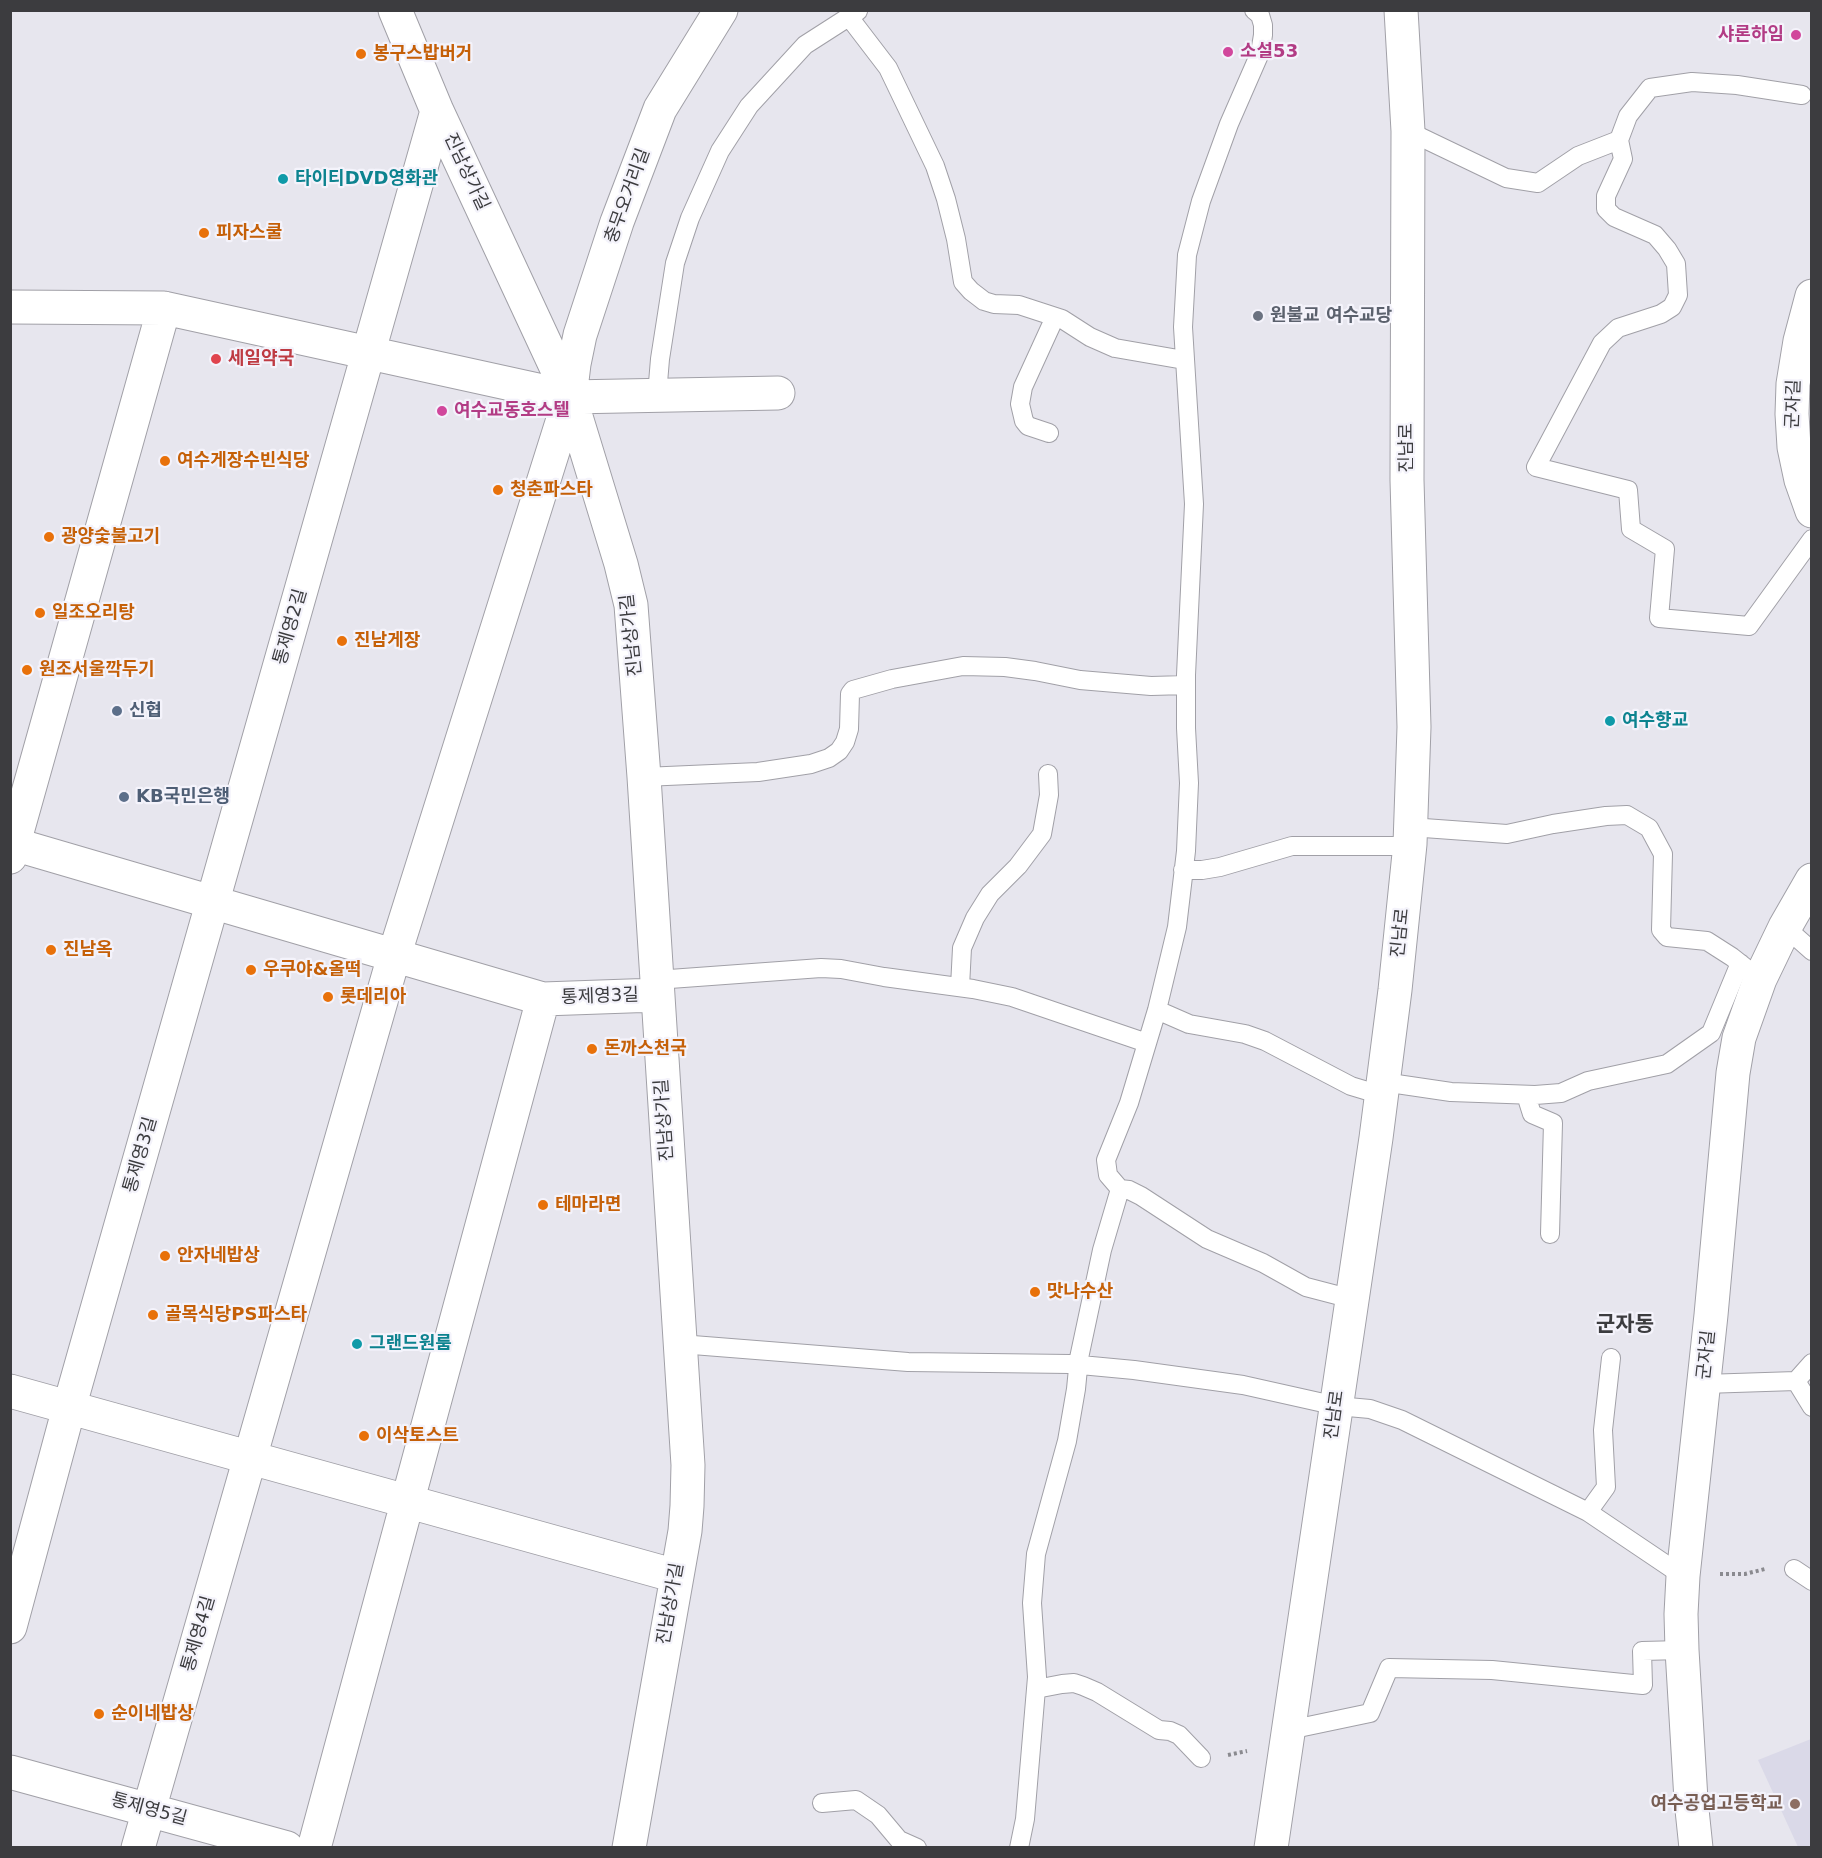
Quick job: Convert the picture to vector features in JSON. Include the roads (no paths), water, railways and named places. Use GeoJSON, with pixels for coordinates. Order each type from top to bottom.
{"type":"FeatureCollection","features":[{"type":"Feature","properties":{"kind":"street","name":"진남상가길"},"geometry":{"type":"LineString","coordinates":[[395,10],[437,111],[570,397],[621,564],[631,605],[688,1465],[685,1531],[629,1848]]}},
{"type":"Feature","properties":{"kind":"street","name":"충무오거리길"},"geometry":{"type":"LineString","coordinates":[[570,397],[580,335],[617,222],[660,109],[722,10]]}},
{"type":"Feature","properties":{"kind":"street","name":"진남로"},"geometry":{"type":"LineString","coordinates":[[1271,1848],[1281,1740],[1337,1406],[1382,1089],[1395,990],[1410,837],[1414,727],[1407,480],[1408,131],[1401,10]]}},
{"type":"Feature","properties":{"kind":"street","name":"진남상가길"},"geometry":{"type":"LineString","coordinates":[[369,353],[437,111]]}},
{"type":"Feature","properties":{"kind":"street","name":"군자길"},"geometry":{"type":"LineString","coordinates":[[1812,296],[1800,341],[1793,384],[1792,414],[1794,447],[1801,480],[1812,511]]}},
{"type":"Feature","properties":{"kind":"street"},"geometry":{"type":"LineString","coordinates":[[10,307],[164,308],[570,397],[778,393]]}},
{"type":"Feature","properties":{"kind":"street"},"geometry":{"type":"LineString","coordinates":[[12,848],[164,308]]}},
{"type":"Feature","properties":{"kind":"street","name":"통제영2길"},"geometry":{"type":"LineString","coordinates":[[213,902],[369,353]]}},
{"type":"Feature","properties":{"kind":"street"},"geometry":{"type":"LineString","coordinates":[[250,1458],[394,956],[570,397]]}},
{"type":"Feature","properties":{"kind":"street","name":"통제영3길"},"geometry":{"type":"LineString","coordinates":[[12,848],[213,902],[543,999],[657,988]]}},
{"type":"Feature","properties":{"kind":"street","name":"군자길"},"geometry":{"type":"LineString","coordinates":[[1696,1848],[1682,1650],[1683,1576],[1704,1384],[1733,1073],[1750,971],[1794,925],[1812,879]]}},
{"type":"Feature","properties":{"kind":"street","name":"통제영3길"},"geometry":{"type":"LineString","coordinates":[[69,1408],[213,902]]}},
{"type":"Feature","properties":{"kind":"street","name":"통제영3길"},"geometry":{"type":"LineString","coordinates":[[407,1501],[543,999]]}},
{"type":"Feature","properties":{"kind":"street"},"geometry":{"type":"LineString","coordinates":[[10,1391],[676,1576]]}},
{"type":"Feature","properties":{"kind":"street"},"geometry":{"type":"LineString","coordinates":[[10,1627],[69,1408]]}},
{"type":"Feature","properties":{"kind":"street","name":"통제영4길"},"geometry":{"type":"LineString","coordinates":[[138,1848],[250,1458]]}},
{"type":"Feature","properties":{"kind":"street"},"geometry":{"type":"LineString","coordinates":[[314,1848],[407,1501]]}},
{"type":"Feature","properties":{"kind":"street","name":"통제영5길"},"geometry":{"type":"LineString","coordinates":[[10,1772],[287,1848]]}},
{"type":"Feature","properties":{"kind":"lane"},"geometry":{"type":"LineString","coordinates":[[1254,10],[1260,15],[1263,25],[1260,53],[1229,124],[1201,201],[1187,255],[1183,327],[1194,504],[1186,686],[1189,783],[1177,927],[1157,1010],[1129,1103],[1106,1160],[1108,1175],[1120,1189],[1142,1196],[1207,1239],[1263,1263],[1306,1287],[1352,1299]]}},
{"type":"Feature","properties":{"kind":"lane"},"geometry":{"type":"LineString","coordinates":[[657,395],[660,359],[675,263],[690,218],[720,151],[749,106],[805,45],[854,14],[888,68],[935,166],[953,229],[963,282],[984,301],[994,304],[1019,305],[1062,319],[1090,337],[1115,348],[1184,360]]}},
{"type":"Feature","properties":{"kind":"lane"},"geometry":{"type":"LineString","coordinates":[[1802,95],[1737,85],[1692,82],[1650,88],[1628,116],[1619,140],[1623,159],[1606,196],[1606,209],[1614,217],[1655,235],[1667,249],[1676,264],[1678,295],[1672,307],[1661,314],[1618,328],[1602,343],[1536,467],[1628,490],[1631,529],[1665,549],[1659,618],[1749,626],[1812,539]]}},
{"type":"Feature","properties":{"kind":"lane"},"geometry":{"type":"LineString","coordinates":[[1408,131],[1506,178],[1538,183],[1578,156],[1619,140]]}},
{"type":"Feature","properties":{"kind":"lane"},"geometry":{"type":"LineString","coordinates":[[1049,433],[1028,426],[1024,421],[1020,404],[1023,387],[1055,317]]}},
{"type":"Feature","properties":{"kind":"lane"},"geometry":{"type":"LineString","coordinates":[[644,777],[758,772],[812,764],[830,758],[845,742],[849,729],[850,694],[853,690],[892,679],[954,668],[1005,667],[1080,680],[1151,686],[1186,686]]}},
{"type":"Feature","properties":{"kind":"lane"},"geometry":{"type":"LineString","coordinates":[[960,987],[962,948],[975,918],[990,894],[1018,866],[1042,834],[1049,795],[1048,774]]}},
{"type":"Feature","properties":{"kind":"lane"},"geometry":{"type":"LineString","coordinates":[[1157,1010],[1189,1024],[1245,1034],[1265,1041],[1351,1086],[1526,1095],[1561,1093],[1588,1081],[1667,1064],[1711,1033],[1750,971],[1707,940],[1666,937],[1661,930],[1664,854],[1649,828],[1627,815],[1553,824],[1507,834],[1410,837],[1292,846],[1220,867],[1183,870]]}},
{"type":"Feature","properties":{"kind":"lane"},"geometry":{"type":"LineString","coordinates":[[1794,925],[1812,951]]}},
{"type":"Feature","properties":{"kind":"lane"},"geometry":{"type":"LineString","coordinates":[[657,988],[821,968],[841,969],[1012,997],[1147,1043]]}},
{"type":"Feature","properties":{"kind":"lane"},"geometry":{"type":"LineString","coordinates":[[1526,1095],[1532,1114],[1553,1123],[1550,1234]]}},
{"type":"Feature","properties":{"kind":"lane"},"geometry":{"type":"LineString","coordinates":[[1019,1848],[1025,1819],[1037,1677],[1032,1603],[1036,1554],[1067,1441],[1078,1365],[1102,1250],[1120,1189]]}},
{"type":"Feature","properties":{"kind":"lane"},"geometry":{"type":"LineString","coordinates":[[680,1344],[908,1362],[1078,1365],[1134,1370],[1243,1385],[1337,1406],[1370,1409],[1402,1420],[1588,1512],[1683,1576]]}},
{"type":"Feature","properties":{"kind":"lane"},"geometry":{"type":"LineString","coordinates":[[1588,1512],[1606,1487],[1603,1430],[1611,1358]]}},
{"type":"Feature","properties":{"kind":"lane"},"geometry":{"type":"LineString","coordinates":[[1704,1384],[1796,1380],[1812,1363]]}},
{"type":"Feature","properties":{"kind":"lane"},"geometry":{"type":"LineString","coordinates":[[1796,1380],[1812,1407]]}},
{"type":"Feature","properties":{"kind":"lane"},"geometry":{"type":"LineString","coordinates":[[1794,1569],[1812,1581]]}},
{"type":"Feature","properties":{"kind":"lane"},"geometry":{"type":"LineString","coordinates":[[1281,1740],[1370,1713],[1389,1668],[1492,1670],[1643,1685],[1642,1652],[1682,1650]]}},
{"type":"Feature","properties":{"kind":"lane"},"geometry":{"type":"LineString","coordinates":[[1036,1689],[1074,1683],[1083,1686],[1159,1730],[1179,1735],[1201,1758]]}},
{"type":"Feature","properties":{"kind":"lane"},"geometry":{"type":"LineString","coordinates":[[822,1803],[856,1800],[878,1815],[899,1840],[917,1848]]}},
{"type":"Feature","properties":{"kind":"place","name":"샤론하임"},"geometry":{"type":"Point","coordinates":[1796,35]}},
{"type":"Feature","properties":{"kind":"place","name":"소설53"},"geometry":{"type":"Point","coordinates":[1228,52]}},
{"type":"Feature","properties":{"kind":"place","name":"봉구스밥버거"},"geometry":{"type":"Point","coordinates":[361,54]}},
{"type":"Feature","properties":{"kind":"place","name":"타이티DVD영화관"},"geometry":{"type":"Point","coordinates":[283,179]}},
{"type":"Feature","properties":{"kind":"place","name":"피자스쿨"},"geometry":{"type":"Point","coordinates":[204,233]}},
{"type":"Feature","properties":{"kind":"place","name":"원불교 여수교당"},"geometry":{"type":"Point","coordinates":[1258,316]}},
{"type":"Feature","properties":{"kind":"place","name":"세일약국"},"geometry":{"type":"Point","coordinates":[216,359]}},
{"type":"Feature","properties":{"kind":"place","name":"여수교동호스텔"},"geometry":{"type":"Point","coordinates":[442,411]}},
{"type":"Feature","properties":{"kind":"place","name":"여수게장수빈식당"},"geometry":{"type":"Point","coordinates":[165,461]}},
{"type":"Feature","properties":{"kind":"place","name":"청춘파스타"},"geometry":{"type":"Point","coordinates":[498,490]}},
{"type":"Feature","properties":{"kind":"place","name":"광양숯불고기"},"geometry":{"type":"Point","coordinates":[49,537]}},
{"type":"Feature","properties":{"kind":"place","name":"일조오리탕"},"geometry":{"type":"Point","coordinates":[40,613]}},
{"type":"Feature","properties":{"kind":"place","name":"진남게장"},"geometry":{"type":"Point","coordinates":[342,641]}},
{"type":"Feature","properties":{"kind":"place","name":"원조서울깍두기"},"geometry":{"type":"Point","coordinates":[27,670]}},
{"type":"Feature","properties":{"kind":"place","name":"신협"},"geometry":{"type":"Point","coordinates":[117,711]}},
{"type":"Feature","properties":{"kind":"place","name":"여수향교"},"geometry":{"type":"Point","coordinates":[1610,721]}},
{"type":"Feature","properties":{"kind":"place","name":"KB국민은행"},"geometry":{"type":"Point","coordinates":[124,797]}},
{"type":"Feature","properties":{"kind":"place","name":"진남옥"},"geometry":{"type":"Point","coordinates":[51,950]}},
{"type":"Feature","properties":{"kind":"place","name":"우쿠야&올떡"},"geometry":{"type":"Point","coordinates":[251,970]}},
{"type":"Feature","properties":{"kind":"place","name":"롯데리아"},"geometry":{"type":"Point","coordinates":[328,997]}},
{"type":"Feature","properties":{"kind":"place","name":"돈까스천국"},"geometry":{"type":"Point","coordinates":[592,1049]}},
{"type":"Feature","properties":{"kind":"place","name":"테마라면"},"geometry":{"type":"Point","coordinates":[543,1205]}},
{"type":"Feature","properties":{"kind":"place","name":"안자네밥상"},"geometry":{"type":"Point","coordinates":[165,1256]}},
{"type":"Feature","properties":{"kind":"place","name":"맛나수산"},"geometry":{"type":"Point","coordinates":[1035,1292]}},
{"type":"Feature","properties":{"kind":"place","name":"골목식당PS파스타"},"geometry":{"type":"Point","coordinates":[153,1315]}},
{"type":"Feature","properties":{"kind":"place","name":"그랜드원룸"},"geometry":{"type":"Point","coordinates":[357,1344]}},
{"type":"Feature","properties":{"kind":"place","name":"이삭토스트"},"geometry":{"type":"Point","coordinates":[364,1436]}},
{"type":"Feature","properties":{"kind":"place","name":"순이네밥상"},"geometry":{"type":"Point","coordinates":[99,1714]}},
{"type":"Feature","properties":{"kind":"place","name":"여수공업고등학교"},"geometry":{"type":"Point","coordinates":[1795,1804]}},
{"type":"Feature","properties":{"kind":"district","name":"군자동"},"geometry":{"type":"Point","coordinates":[1625,1326]}}]}
